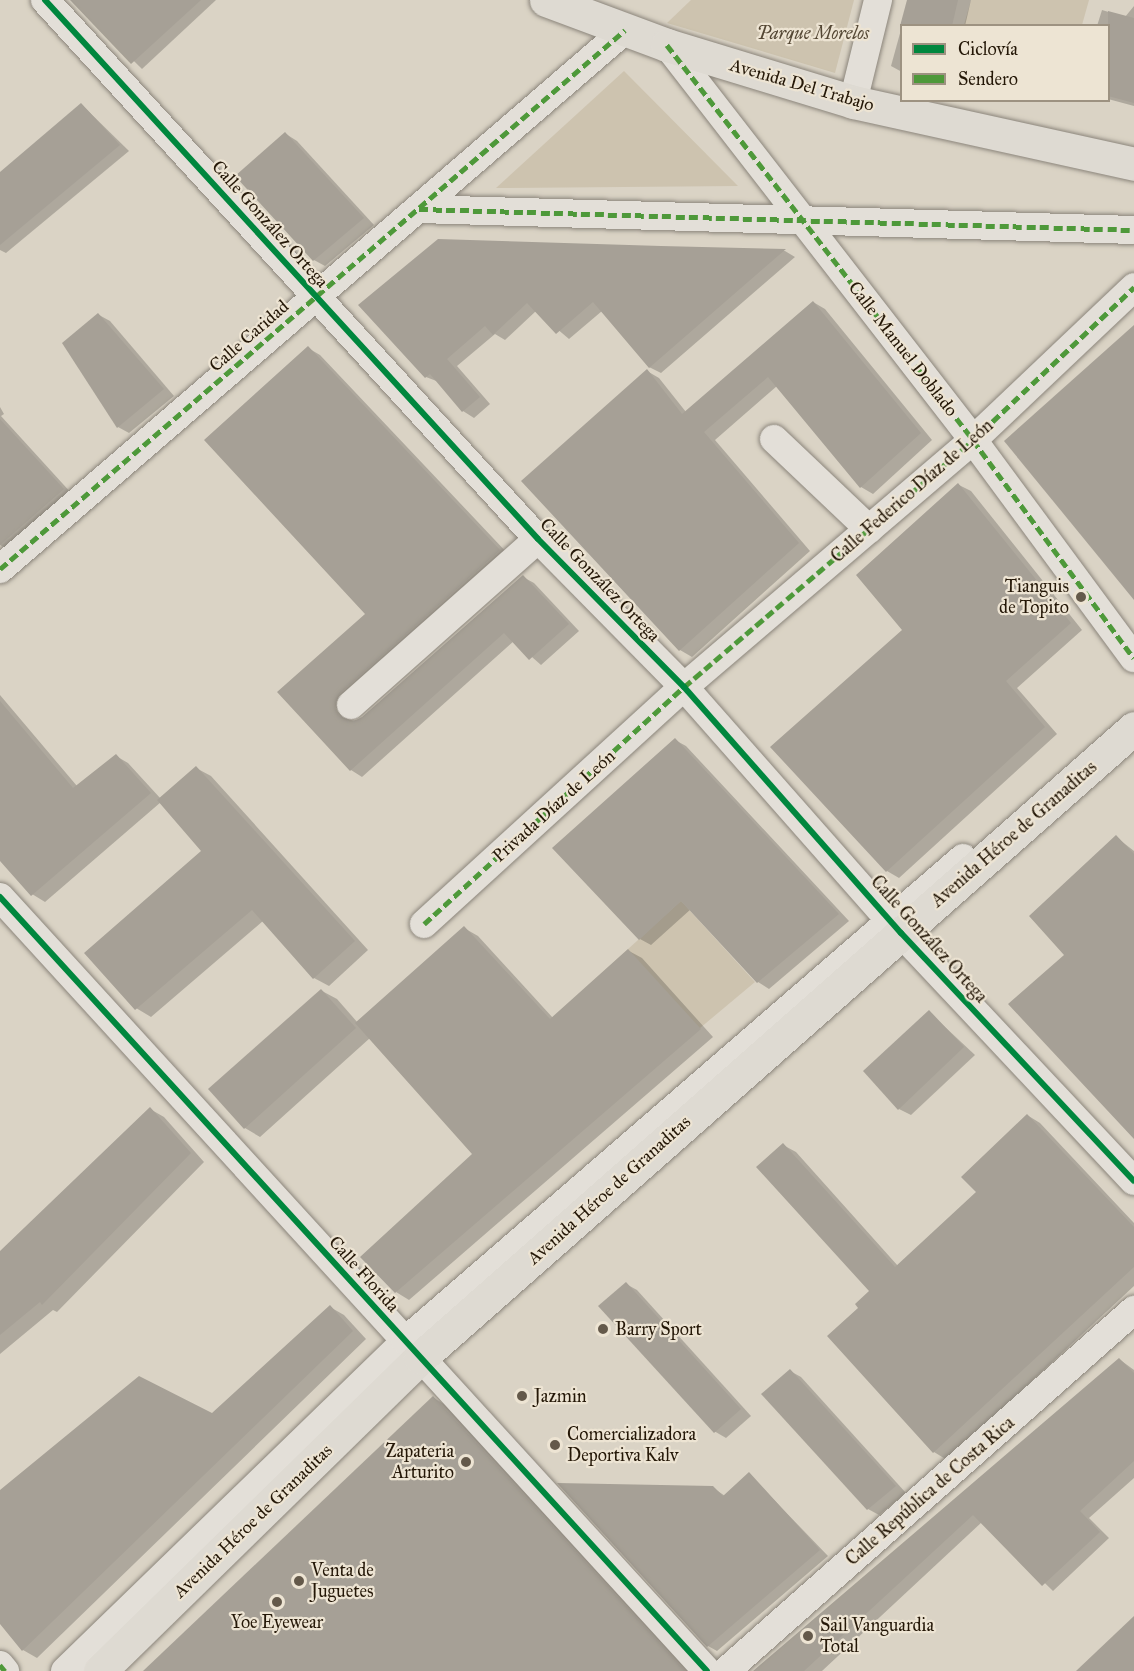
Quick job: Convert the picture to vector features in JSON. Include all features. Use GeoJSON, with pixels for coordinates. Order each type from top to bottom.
{"type":"FeatureCollection","features":[{"type":"Feature","properties":{"kind":"main road","name":"Avenida Del Trabajo"},"geometry":{"type":"LineString","coordinates":[[546,0],[667,45],[853,102],[1134,164]]}},
{"type":"Feature","properties":{"kind":"main road","name":"Avenida Héroe de Granaditas"},"geometry":{"type":"LineString","coordinates":[[100,1671],[413,1349],[896,927],[1134,728]]}},
{"type":"Feature","properties":{"kind":"street","name":"Calle González Ortega"},"geometry":{"type":"LineString","coordinates":[[45,0],[538,539],[684,687],[896,927],[1134,1181]]}},
{"type":"Feature","properties":{"kind":"street"},"geometry":{"type":"LineString","coordinates":[[853,102],[878,0]]}},
{"type":"Feature","properties":{"kind":"street","name":"Calle Caridad"},"geometry":{"type":"LineString","coordinates":[[0,569],[625,30]]}},
{"type":"Feature","properties":{"kind":"street","name":"Calle Manuel Doblado"},"geometry":{"type":"LineString","coordinates":[[667,45],[973,440],[1134,658]]}},
{"type":"Feature","properties":{"kind":"street"},"geometry":{"type":"LineString","coordinates":[[419,209],[801,218],[1134,230]]}},
{"type":"Feature","properties":{"kind":"street","name":"Calle Federico Díaz de León"},"geometry":{"type":"LineString","coordinates":[[684,687],[973,440],[1134,287]]}},
{"type":"Feature","properties":{"kind":"street"},"geometry":{"type":"LineString","coordinates":[[774,439],[869,529]]}},
{"type":"Feature","properties":{"kind":"street"},"geometry":{"type":"LineString","coordinates":[[351,705],[538,539]]}},
{"type":"Feature","properties":{"kind":"street","name":"Privada Díaz de León"},"geometry":{"type":"LineString","coordinates":[[424,924],[684,687]]}},
{"type":"Feature","properties":{"kind":"street"},"geometry":{"type":"LineString","coordinates":[[896,927],[1134,709]]}},
{"type":"Feature","properties":{"kind":"street","name":"Calle Florida"},"geometry":{"type":"LineString","coordinates":[[0,897],[707,1671]]}},
{"type":"Feature","properties":{"kind":"street","name":"Calle República de Costa Rica"},"geometry":{"type":"LineString","coordinates":[[726,1671],[1130,1323]]}},
{"type":"Feature","properties":{"kind":"street"},"geometry":{"type":"LineString","coordinates":[[65,1671],[413,1349]]}},
{"type":"Feature","properties":{"kind":"street"},"geometry":{"type":"LineString","coordinates":[[0,1665],[4,1671]]}},
{"type":"Feature","properties":{"kind":"green space","name":"Parque Morelos"},"geometry":{"type":"Polygon","coordinates":[[[691,0],[854,0],[835,73],[667,23],[691,0]]]}},
{"type":"Feature","properties":{"kind":"green space"},"geometry":{"type":"Polygon","coordinates":[[[971,0],[1089,0],[1082,24],[964,24],[971,0]]]}},
{"type":"Feature","properties":{"kind":"green space"},"geometry":{"type":"Polygon","coordinates":[[[624,71],[738,186],[496,188],[624,71]]]}},
{"type":"Feature","properties":{"kind":"green space"},"geometry":{"type":"Polygon","coordinates":[[[681,901],[755,982],[657,1064],[584,989],[681,901]]]}},
{"type":"Feature","properties":{"kind":"building"},"geometry":{"type":"Polygon","coordinates":[[[70,0],[201,0],[131,64],[70,0]]]}},
{"type":"Feature","properties":{"kind":"building"},"geometry":{"type":"Polygon","coordinates":[[[907,0],[958,0],[952,24],[901,24],[907,0]]]}},
{"type":"Feature","properties":{"kind":"building"},"geometry":{"type":"Polygon","coordinates":[[[1108,11],[1134,18],[1134,103],[1110,97],[1110,24],[1108,24],[1108,11]]]}},
{"type":"Feature","properties":{"kind":"building"},"geometry":{"type":"Polygon","coordinates":[[[81,103],[120,145],[0,245],[0,172],[81,103]]]}},
{"type":"Feature","properties":{"kind":"building"},"geometry":{"type":"Polygon","coordinates":[[[285,132],[364,218],[313,261],[235,176],[285,132]]]}},
{"type":"Feature","properties":{"kind":"building"},"geometry":{"type":"Polygon","coordinates":[[[438,239],[786,249],[649,368],[593,302],[556,334],[527,303],[493,335],[485,326],[447,359],[480,397],[462,412],[430,374],[425,378],[358,305],[438,239]]]}},
{"type":"Feature","properties":{"kind":"building"},"geometry":{"type":"Polygon","coordinates":[[[813,301],[921,433],[860,488],[768,377],[704,432],[799,543],[679,651],[521,481],[647,369],[682,414],[813,301]]]}},
{"type":"Feature","properties":{"kind":"building"},"geometry":{"type":"Polygon","coordinates":[[[98,313],[164,389],[117,428],[62,343],[98,313]]]}},
{"type":"Feature","properties":{"kind":"building"},"geometry":{"type":"Polygon","coordinates":[[[1134,325],[1134,600],[1004,441],[1134,325]]]}},
{"type":"Feature","properties":{"kind":"building"},"geometry":{"type":"Polygon","coordinates":[[[308,346],[500,550],[340,693],[335,708],[339,716],[354,721],[362,717],[523,575],[569,624],[529,660],[504,633],[350,771],[277,692],[365,614],[204,440],[308,346]]]}},
{"type":"Feature","properties":{"kind":"building"},"geometry":{"type":"Polygon","coordinates":[[[0,419],[64,489],[0,545],[0,419]]]}},
{"type":"Feature","properties":{"kind":"building"},"geometry":{"type":"Polygon","coordinates":[[[958,483],[1071,623],[1006,681],[1045,727],[886,872],[770,747],[902,630],[856,575],[958,483]]]}},
{"type":"Feature","properties":{"kind":"building"},"geometry":{"type":"Polygon","coordinates":[[[0,701],[73,788],[116,754],[151,793],[31,896],[0,861],[0,701]]]}},
{"type":"Feature","properties":{"kind":"building"},"geometry":{"type":"Polygon","coordinates":[[[675,738],[839,914],[757,983],[681,901],[639,940],[552,848],[675,738]]]}},
{"type":"Feature","properties":{"kind":"building"},"geometry":{"type":"Polygon","coordinates":[[[196,766],[355,941],[313,979],[252,910],[135,1010],[84,953],[201,851],[157,800],[196,766]]]}},
{"type":"Feature","properties":{"kind":"building"},"geometry":{"type":"Polygon","coordinates":[[[1116,835],[1134,854],[1134,1139],[1008,1004],[1064,955],[1029,916],[1116,835]]]}},
{"type":"Feature","properties":{"kind":"building"},"geometry":{"type":"Polygon","coordinates":[[[464,926],[550,1019],[628,949],[701,1029],[395,1293],[360,1257],[472,1154],[355,1023],[464,926]]]}},
{"type":"Feature","properties":{"kind":"building"},"geometry":{"type":"Polygon","coordinates":[[[321,989],[356,1028],[244,1129],[208,1089],[321,989]]]}},
{"type":"Feature","properties":{"kind":"building"},"geometry":{"type":"Polygon","coordinates":[[[929,1010],[964,1047],[898,1110],[863,1071],[929,1010]]]}},
{"type":"Feature","properties":{"kind":"building"},"geometry":{"type":"Polygon","coordinates":[[[150,1107],[191,1153],[42,1305],[40,1302],[0,1335],[0,1251],[150,1107]]]}},
{"type":"Feature","properties":{"kind":"building"},"geometry":{"type":"Polygon","coordinates":[[[1027,1114],[1134,1227],[1134,1267],[933,1453],[827,1336],[858,1308],[855,1304],[869,1291],[756,1167],[783,1143],[895,1267],[976,1192],[961,1177],[1027,1114]]]}},
{"type":"Feature","properties":{"kind":"building"},"geometry":{"type":"Polygon","coordinates":[[[626,1282],[741,1409],[714,1433],[598,1306],[626,1282]]]}},
{"type":"Feature","properties":{"kind":"building"},"geometry":{"type":"Polygon","coordinates":[[[330,1305],[353,1331],[22,1651],[0,1624],[0,1490],[139,1376],[212,1413],[330,1305]]]}},
{"type":"Feature","properties":{"kind":"building"},"geometry":{"type":"Polygon","coordinates":[[[1119,1358],[1134,1373],[1134,1461],[1080,1511],[1100,1532],[1042,1586],[973,1515],[804,1671],[753,1671],[1119,1358]]]}},
{"type":"Feature","properties":{"kind":"building"},"geometry":{"type":"Polygon","coordinates":[[[790,1369],[896,1486],[867,1510],[761,1394],[790,1369]]]}},
{"type":"Feature","properties":{"kind":"building"},"geometry":{"type":"Polygon","coordinates":[[[433,1396],[685,1671],[143,1671],[433,1396]]]}},
{"type":"Feature","properties":{"kind":"building"},"geometry":{"type":"Polygon","coordinates":[[[749,1472],[820,1550],[707,1647],[557,1483],[713,1486],[723,1496],[749,1472]]]}},
{"type":"Feature","properties":{"kind":"building"},"geometry":{"type":"Polygon","coordinates":[[[1134,1616],[1134,1671],[1076,1671],[1134,1616]]]}},
{"type":"Feature","properties":{"kind":"marked path"},"geometry":{"type":"LineString","coordinates":[[0,569],[625,30]]}},
{"type":"Feature","properties":{"kind":"marked path"},"geometry":{"type":"LineString","coordinates":[[667,45],[973,440],[1134,658]]}},
{"type":"Feature","properties":{"kind":"marked path"},"geometry":{"type":"LineString","coordinates":[[419,209],[1134,230]]}},
{"type":"Feature","properties":{"kind":"marked path"},"geometry":{"type":"LineString","coordinates":[[424,924],[684,687],[973,440],[1134,287]]}},
{"type":"Feature","properties":{"kind":"marked path"},"geometry":{"type":"LineString","coordinates":[[0,1665],[5,1671]]}},
{"type":"Feature","properties":{"kind":"cycle path"},"geometry":{"type":"LineString","coordinates":[[45,0],[538,539],[684,687],[901,933],[1134,1181]]}},
{"type":"Feature","properties":{"kind":"cycle path"},"geometry":{"type":"LineString","coordinates":[[0,897],[707,1671]]}},
{"type":"Feature","properties":{"kind":"place","name":"Tianguis de Topito"},"geometry":{"type":"Point","coordinates":[1081,597]}},
{"type":"Feature","properties":{"kind":"place","name":"Barry Sport"},"geometry":{"type":"Point","coordinates":[603,1329]}},
{"type":"Feature","properties":{"kind":"place","name":"Jazmin"},"geometry":{"type":"Point","coordinates":[522,1396]}},
{"type":"Feature","properties":{"kind":"place","name":"Comercializadora Deportiva Kalv"},"geometry":{"type":"Point","coordinates":[555,1445]}},
{"type":"Feature","properties":{"kind":"place","name":"Zapateria Arturito"},"geometry":{"type":"Point","coordinates":[466,1462]}},
{"type":"Feature","properties":{"kind":"place","name":"Venta de Juguetes"},"geometry":{"type":"Point","coordinates":[299,1581]}},
{"type":"Feature","properties":{"kind":"place","name":"Yoe Eyewear"},"geometry":{"type":"Point","coordinates":[277,1602]}},
{"type":"Feature","properties":{"kind":"place","name":"Sail Vanguardia Total"},"geometry":{"type":"Point","coordinates":[808,1636]}}]}
